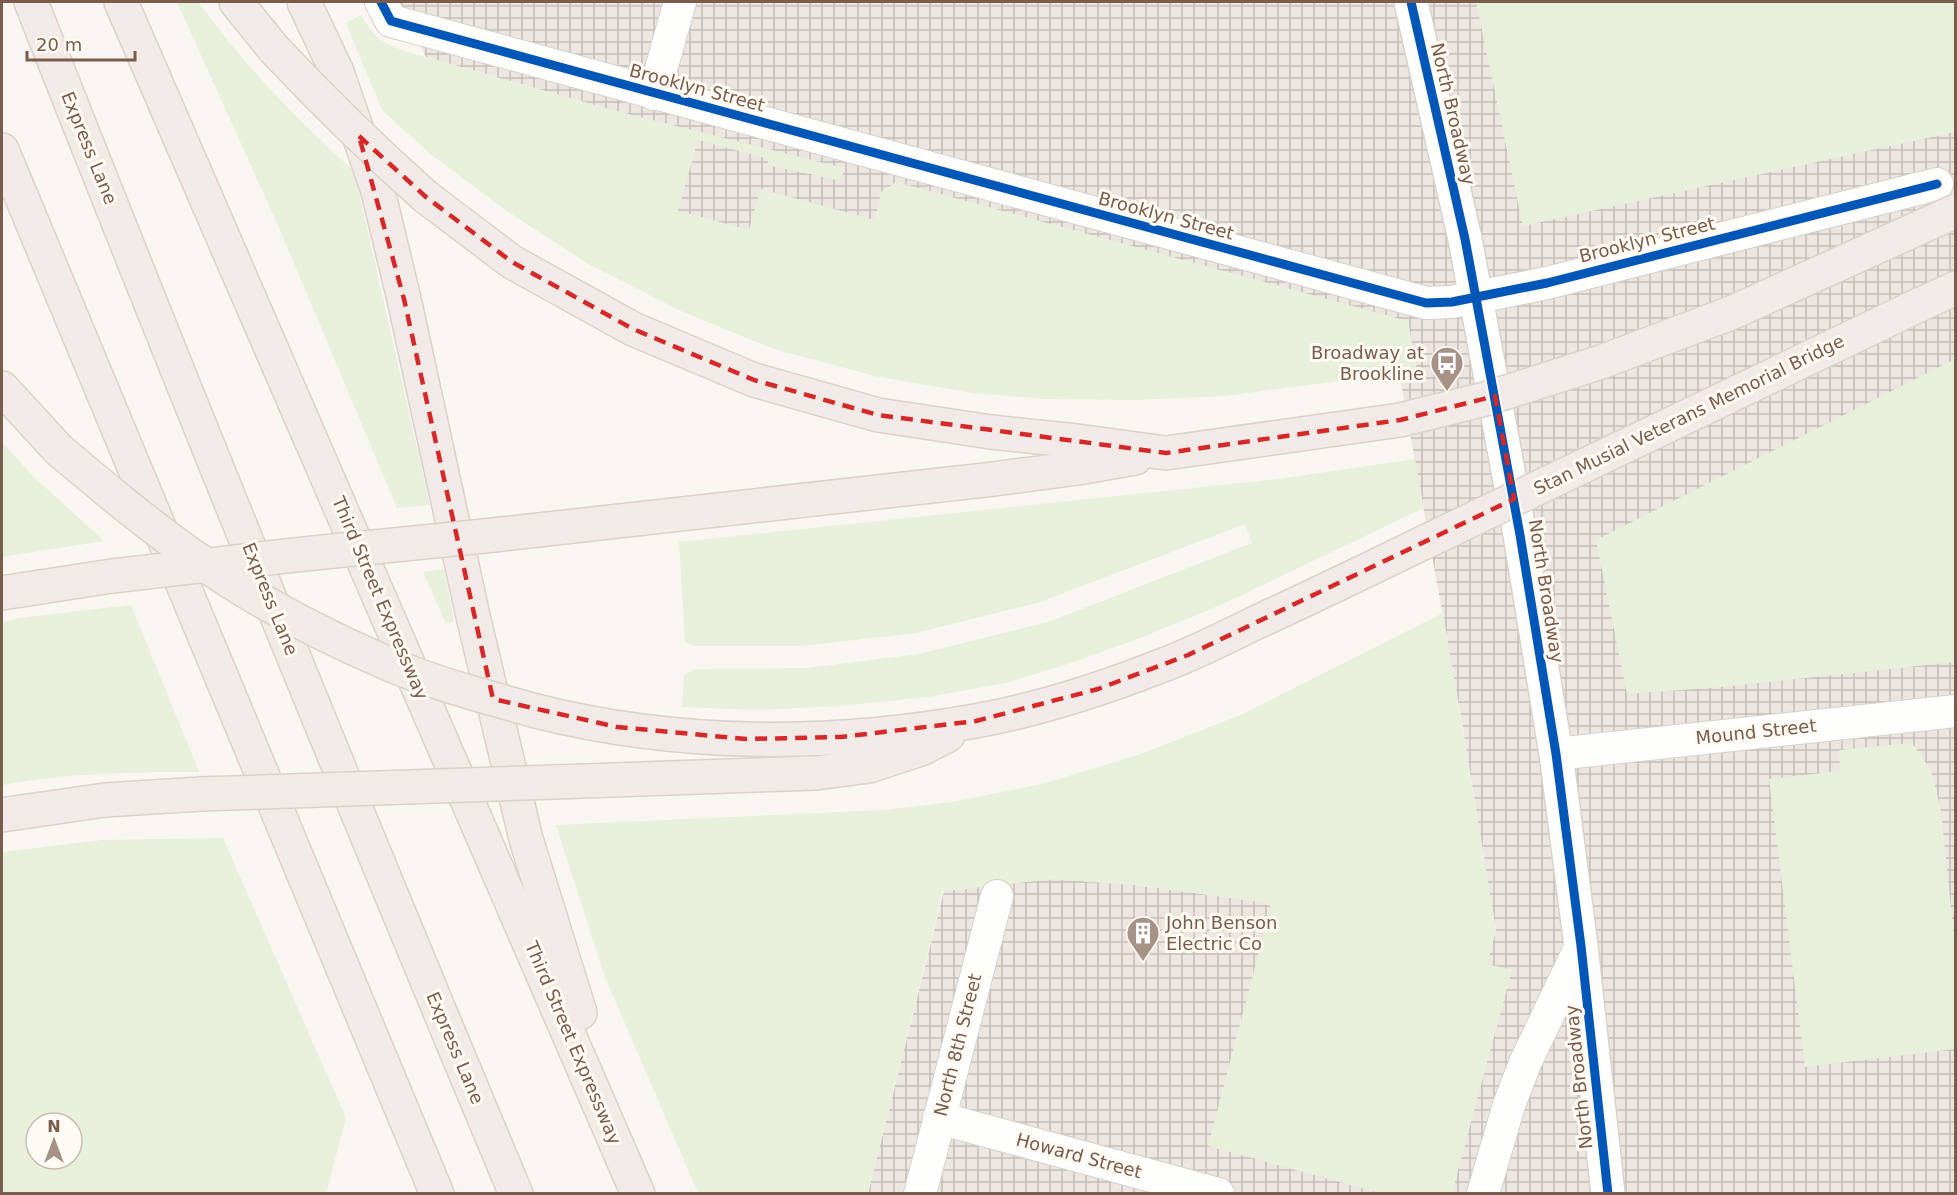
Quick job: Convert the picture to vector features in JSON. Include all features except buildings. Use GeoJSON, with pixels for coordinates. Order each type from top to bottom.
{"type":"FeatureCollection","features":[{"type":"Feature","properties":{"kind":"highway","name":"Express Lane"},"geometry":{"type":"LineString","coordinates":[[31,2],[235,514],[516,1194]]}},
{"type":"Feature","properties":{"kind":"highway","name":"Third Street Expressway"},"geometry":{"type":"LineString","coordinates":[[121,2],[632,1180]]}},
{"type":"Feature","properties":{"kind":"highway"},"geometry":{"type":"LineString","coordinates":[[236,2],[274,49],[319,97],[377,154],[426,197],[512,262],[633,329],[754,380],[878,415],[991,432],[1167,453]]}},
{"type":"Feature","properties":{"kind":"highway"},"geometry":{"type":"LineString","coordinates":[[304,2],[337,72],[378,191],[404,299],[473,616],[526,839],[632,1180]]}},
{"type":"Feature","properties":{"kind":"highway"},"geometry":{"type":"LineString","coordinates":[[2,150],[437,1194]]}},
{"type":"Feature","properties":{"kind":"highway"},"geometry":{"type":"LineString","coordinates":[[2,592],[112,576],[304,554],[985,480],[1400,420],[1485,399],[1623,354],[1731,313],[1946,197]]}},
{"type":"Feature","properties":{"kind":"highway","name":"Stan Musial Veterans Memorial Bridge"},"geometry":{"type":"LineString","coordinates":[[976,721],[1068,698],[1159,667],[1257,623],[1956,288]]}},
{"type":"Feature","properties":{"kind":"highway"},"geometry":{"type":"LineString","coordinates":[[2,388],[59,450],[130,509],[196,558],[261,600],[323,634],[390,664],[462,690],[536,711],[582,721],[647,732],[746,739],[841,737],[976,721]]}},
{"type":"Feature","properties":{"kind":"highway"},"geometry":{"type":"LineString","coordinates":[[2,815],[105,800],[201,794],[816,773],[869,766],[921,749],[976,721]]}},
{"type":"Feature","properties":{"kind":"main road","name":"North Broadway"},"geometry":{"type":"LineString","coordinates":[[1411,2],[1476,297],[1520,535],[1556,754],[1581,946],[1608,1194]]}},
{"type":"Feature","properties":{"kind":"street"},"geometry":{"type":"LineString","coordinates":[[654,94],[680,2]]}},
{"type":"Feature","properties":{"kind":"street","name":"Brooklyn Street"},"geometry":{"type":"LineString","coordinates":[[386,11],[654,94],[1413,300],[1439,304],[1946,197]]}},
{"type":"Feature","properties":{"kind":"street","name":"Mound Street"},"geometry":{"type":"LineString","coordinates":[[1556,754],[1956,711]]}},
{"type":"Feature","properties":{"kind":"street","name":"North 8th Street"},"geometry":{"type":"LineString","coordinates":[[920,1194],[997,896]]}},
{"type":"Feature","properties":{"kind":"street"},"geometry":{"type":"LineString","coordinates":[[1483,1194],[1509,1105],[1526,1061],[1581,946]]}},
{"type":"Feature","properties":{"kind":"street","name":"Howard Street"},"geometry":{"type":"LineString","coordinates":[[939,1118],[1218,1194]]}},
{"type":"Feature","properties":{"kind":"highlighted area"},"geometry":{"type":"Polygon","coordinates":[[[359,136],[426,197],[512,262],[633,329],[754,380],[878,415],[1166,453],[1400,420],[1495,396],[1514,499],[1188,655],[1098,689],[976,721],[841,737],[746,739],[617,727],[493,699],[404,299],[359,136]]]}},
{"type":"Feature","properties":{"kind":"shaded area"},"geometry":{"type":"Polygon","coordinates":[[[397,2],[1955,2],[1955,1193],[868,1193],[944,891],[1053,879],[1135,885],[1254,901],[1487,963],[1496,930],[1460,711],[1398,367],[878,234],[758,199],[749,230],[678,211],[605,108],[426,57],[397,2]]]}},
{"type":"Feature","properties":{"kind":"green space"},"geometry":{"type":"Polygon","coordinates":[[[177,2],[199,2],[234,48],[272,91],[354,171],[430,505],[397,508],[281,232],[177,2]]]}},
{"type":"Feature","properties":{"kind":"green space"},"geometry":{"type":"Polygon","coordinates":[[[1476,2],[1955,2],[1955,132],[1523,226],[1476,2]]]}},
{"type":"Feature","properties":{"kind":"green space"},"geometry":{"type":"Polygon","coordinates":[[[361,15],[378,38],[404,51],[605,108],[844,168],[843,175],[837,180],[767,165],[769,159],[698,140],[678,211],[749,230],[761,189],[875,220],[881,192],[896,182],[1408,321],[1417,369],[1225,396],[1137,400],[1045,399],[972,393],[875,376],[774,349],[681,311],[590,265],[507,211],[429,153],[382,110],[346,23],[361,15]]]}},
{"type":"Feature","properties":{"kind":"green space"},"geometry":{"type":"Polygon","coordinates":[[[1955,359],[1955,662],[1721,687],[1627,694],[1596,540],[1955,359]]]}},
{"type":"Feature","properties":{"kind":"green space"},"geometry":{"type":"Polygon","coordinates":[[[2,442],[34,477],[104,541],[2,557],[2,442]]]}},
{"type":"Feature","properties":{"kind":"green space"},"geometry":{"type":"Polygon","coordinates":[[[1415,459],[1424,508],[1223,604],[1074,662],[1006,683],[928,697],[841,706],[759,710],[682,707],[684,675],[694,669],[807,668],[919,654],[1048,622],[1252,543],[1245,524],[1040,602],[916,633],[801,646],[694,646],[685,642],[679,542],[1278,479],[1415,459]]]}},
{"type":"Feature","properties":{"kind":"green space"},"geometry":{"type":"Polygon","coordinates":[[[444,569],[454,621],[446,623],[423,572],[444,569]]]}},
{"type":"Feature","properties":{"kind":"green space"},"geometry":{"type":"Polygon","coordinates":[[[131,605],[199,772],[75,776],[2,785],[2,622],[131,605]]]}},
{"type":"Feature","properties":{"kind":"green space"},"geometry":{"type":"Polygon","coordinates":[[[1443,613],[1496,930],[1487,964],[1512,970],[1452,1193],[1380,1193],[1208,1146],[1271,906],[1254,901],[1135,885],[1053,879],[943,891],[868,1193],[698,1193],[605,977],[556,825],[884,810],[952,802],[1042,784],[1141,754],[1243,714],[1443,613]]]}},
{"type":"Feature","properties":{"kind":"green space"},"geometry":{"type":"Polygon","coordinates":[[[1912,743],[1931,770],[1941,811],[1955,947],[1955,1049],[1805,1067],[1769,779],[1840,771],[1839,750],[1912,743]]]}},
{"type":"Feature","properties":{"kind":"green space"},"geometry":{"type":"Polygon","coordinates":[[[223,838],[346,1118],[326,1193],[2,1193],[2,852],[102,840],[223,838]]]}},
{"type":"Feature","properties":{"kind":"cycle path"},"geometry":{"type":"LineString","coordinates":[[381,2],[391,21],[1426,303],[1452,302],[1547,283],[1937,184]]}},
{"type":"Feature","properties":{"kind":"cycle path"},"geometry":{"type":"LineString","coordinates":[[1411,2],[1465,239],[1520,535],[1556,754],[1581,946],[1608,1194]]}},
{"type":"Feature","properties":{"kind":"place","name":"Broadway at Brookline"},"geometry":{"type":"Point","coordinates":[1447,392]}},
{"type":"Feature","properties":{"kind":"place","name":"John Benson Electric Co"},"geometry":{"type":"Point","coordinates":[1143,962]}}]}
